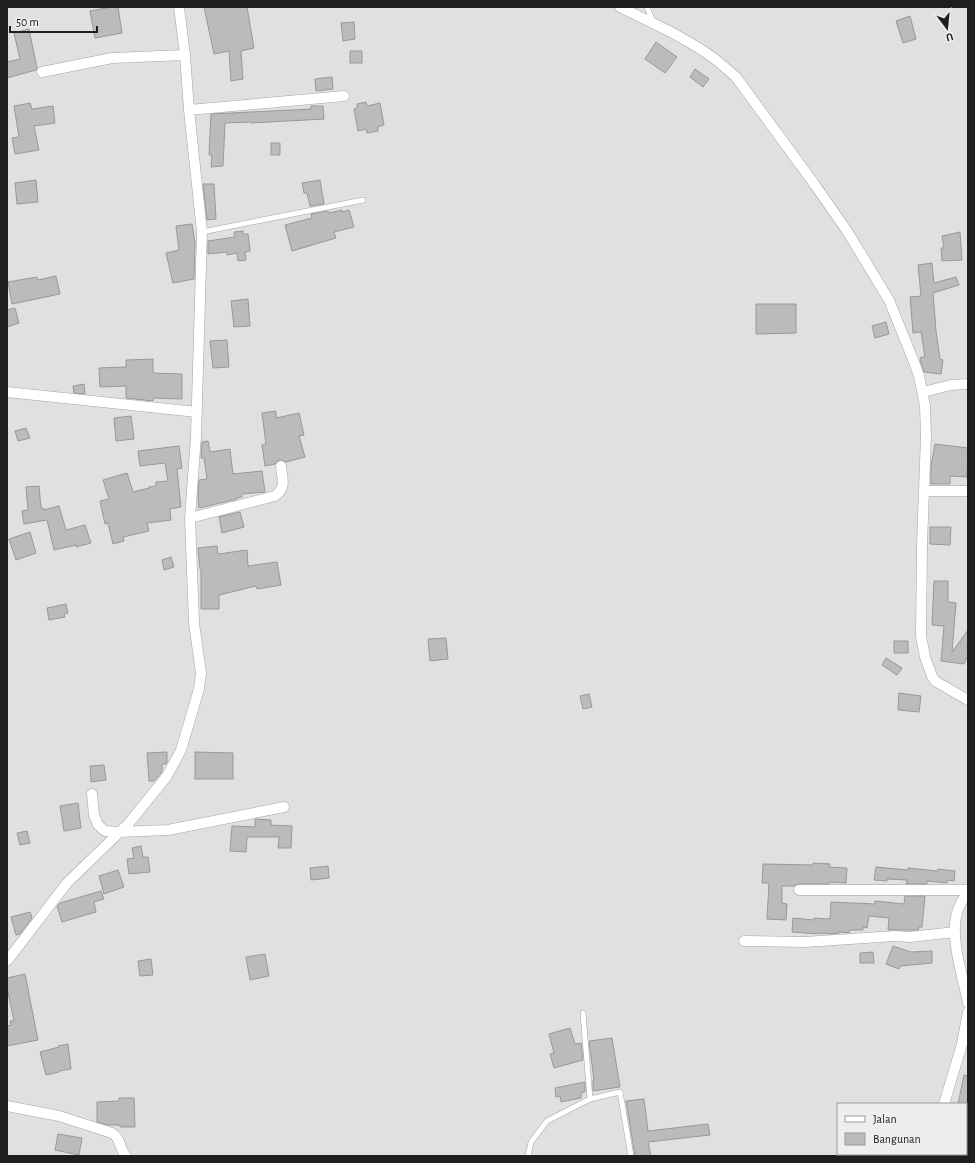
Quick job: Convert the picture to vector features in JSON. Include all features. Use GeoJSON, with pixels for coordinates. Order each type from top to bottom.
{"type":"FeatureCollection","features":[{"type":"Feature","properties":{"kind":"street"},"geometry":{"type":"LineString","coordinates":[[7,960],[67,883],[140,811],[167,776],[181,750],[199,689],[201,673],[194,623],[190,518],[197,412],[202,232],[186,54],[180,7]]}},
{"type":"Feature","properties":{"kind":"street"},"geometry":{"type":"LineString","coordinates":[[620,7],[699,48],[736,77],[847,231],[889,300],[909,347],[919,376],[926,417],[921,603],[922,649],[935,681],[968,700]]}},
{"type":"Feature","properties":{"kind":"street"},"geometry":{"type":"LineString","coordinates":[[42,72],[112,58],[186,54]]}},
{"type":"Feature","properties":{"kind":"street"},"geometry":{"type":"LineString","coordinates":[[190,110],[344,96]]}},
{"type":"Feature","properties":{"kind":"street"},"geometry":{"type":"LineString","coordinates":[[922,392],[951,384],[968,384]]}},
{"type":"Feature","properties":{"kind":"street"},"geometry":{"type":"LineString","coordinates":[[7,392],[197,412]]}},
{"type":"Feature","properties":{"kind":"street"},"geometry":{"type":"LineString","coordinates":[[190,518],[275,496],[282,491],[283,485],[281,466]]}},
{"type":"Feature","properties":{"kind":"street"},"geometry":{"type":"LineString","coordinates":[[924,491],[968,490]]}},
{"type":"Feature","properties":{"kind":"street"},"geometry":{"type":"LineString","coordinates":[[92,794],[94,815],[98,825],[105,831],[119,832],[168,830],[284,806]]}},
{"type":"Feature","properties":{"kind":"street"},"geometry":{"type":"LineString","coordinates":[[799,890],[968,891]]}},
{"type":"Feature","properties":{"kind":"street"},"geometry":{"type":"LineString","coordinates":[[968,891],[960,904],[956,917],[955,932],[968,1003]]}},
{"type":"Feature","properties":{"kind":"street"},"geometry":{"type":"LineString","coordinates":[[744,941],[805,942],[895,936],[910,937],[955,932]]}},
{"type":"Feature","properties":{"kind":"street"},"geometry":{"type":"LineString","coordinates":[[944,1103],[962,1044],[968,1012]]}},
{"type":"Feature","properties":{"kind":"street"},"geometry":{"type":"LineString","coordinates":[[7,1106],[60,1116],[116,1135],[123,1153],[126,1156]]}},
{"type":"Feature","properties":{"kind":"lane"},"geometry":{"type":"LineString","coordinates":[[647,7],[653,23]]}},
{"type":"Feature","properties":{"kind":"lane"},"geometry":{"type":"LineString","coordinates":[[202,232],[363,200]]}},
{"type":"Feature","properties":{"kind":"lane"},"geometry":{"type":"LineString","coordinates":[[583,1013],[590,1099]]}},
{"type":"Feature","properties":{"kind":"lane"},"geometry":{"type":"LineString","coordinates":[[528,1156],[531,1142],[547,1121],[590,1099],[620,1092],[631,1156]]}},
{"type":"Feature","properties":{"kind":"building"},"geometry":{"type":"Polygon","coordinates":[[[118,7],[122,33],[95,38],[90,11],[118,7]]]}},
{"type":"Feature","properties":{"kind":"building"},"geometry":{"type":"Polygon","coordinates":[[[204,7],[247,7],[254,48],[241,51],[243,79],[231,81],[229,51],[214,54],[204,7]]]}},
{"type":"Feature","properties":{"kind":"building"},"geometry":{"type":"Polygon","coordinates":[[[910,16],[916,39],[903,43],[896,21],[910,16]]]}},
{"type":"Feature","properties":{"kind":"building"},"geometry":{"type":"Polygon","coordinates":[[[354,22],[355,39],[343,41],[341,23],[354,22]]]}},
{"type":"Feature","properties":{"kind":"building"},"geometry":{"type":"Polygon","coordinates":[[[29,29],[37,68],[36,70],[7,78],[7,62],[20,59],[14,33],[29,29]]]}},
{"type":"Feature","properties":{"kind":"building"},"geometry":{"type":"Polygon","coordinates":[[[656,42],[677,57],[665,73],[645,59],[656,42]]]}},
{"type":"Feature","properties":{"kind":"building"},"geometry":{"type":"Polygon","coordinates":[[[350,51],[362,51],[362,63],[350,63],[350,51]]]}},
{"type":"Feature","properties":{"kind":"building"},"geometry":{"type":"Polygon","coordinates":[[[695,69],[709,79],[703,87],[690,77],[695,69]]]}},
{"type":"Feature","properties":{"kind":"building"},"geometry":{"type":"Polygon","coordinates":[[[332,77],[333,89],[316,91],[315,79],[332,77]]]}},
{"type":"Feature","properties":{"kind":"building"},"geometry":{"type":"Polygon","coordinates":[[[366,102],[367,106],[380,103],[384,125],[378,127],[378,131],[367,133],[366,129],[358,131],[354,109],[357,108],[357,104],[366,102]]]}},
{"type":"Feature","properties":{"kind":"building"},"geometry":{"type":"Polygon","coordinates":[[[30,103],[32,109],[53,106],[55,123],[34,126],[39,150],[15,154],[12,138],[19,137],[14,106],[30,103]]]}},
{"type":"Feature","properties":{"kind":"building"},"geometry":{"type":"Polygon","coordinates":[[[311,106],[323,106],[324,119],[225,123],[223,166],[211,167],[212,155],[209,155],[211,114],[311,109],[311,106]]]}},
{"type":"Feature","properties":{"kind":"building"},"geometry":{"type":"Polygon","coordinates":[[[271,143],[280,143],[280,155],[271,155],[271,143]]]}},
{"type":"Feature","properties":{"kind":"building"},"geometry":{"type":"Polygon","coordinates":[[[36,180],[38,202],[17,204],[15,183],[36,180]]]}},
{"type":"Feature","properties":{"kind":"building"},"geometry":{"type":"Polygon","coordinates":[[[320,180],[324,204],[310,206],[307,193],[304,193],[302,183],[320,180]]]}},
{"type":"Feature","properties":{"kind":"building"},"geometry":{"type":"Polygon","coordinates":[[[203,184],[214,184],[216,219],[207,220],[203,184]]]}},
{"type":"Feature","properties":{"kind":"building"},"geometry":{"type":"Polygon","coordinates":[[[342,210],[342,212],[349,210],[354,227],[334,232],[336,238],[292,251],[285,225],[312,218],[311,214],[328,211],[329,213],[342,210]]]}},
{"type":"Feature","properties":{"kind":"building"},"geometry":{"type":"Polygon","coordinates":[[[192,224],[195,243],[194,279],[173,283],[166,253],[179,250],[176,226],[192,224]]]}},
{"type":"Feature","properties":{"kind":"building"},"geometry":{"type":"Polygon","coordinates":[[[243,231],[243,234],[248,234],[250,251],[245,252],[246,260],[238,261],[237,253],[227,255],[227,252],[208,254],[208,241],[235,237],[234,232],[243,231]]]}},
{"type":"Feature","properties":{"kind":"building"},"geometry":{"type":"Polygon","coordinates":[[[960,232],[962,260],[942,261],[941,248],[944,248],[942,236],[960,232]]]}},
{"type":"Feature","properties":{"kind":"building"},"geometry":{"type":"Polygon","coordinates":[[[932,263],[934,283],[956,277],[959,285],[933,293],[940,359],[943,360],[941,374],[924,372],[920,360],[921,357],[925,357],[921,332],[913,333],[910,297],[921,296],[918,265],[932,263]]]}},
{"type":"Feature","properties":{"kind":"building"},"geometry":{"type":"Polygon","coordinates":[[[56,276],[60,294],[12,304],[8,282],[37,277],[38,280],[56,276]]]}},
{"type":"Feature","properties":{"kind":"building"},"geometry":{"type":"Polygon","coordinates":[[[248,299],[250,326],[234,327],[231,301],[248,299]]]}},
{"type":"Feature","properties":{"kind":"building"},"geometry":{"type":"Polygon","coordinates":[[[756,304],[796,304],[796,333],[756,334],[756,304]]]}},
{"type":"Feature","properties":{"kind":"building"},"geometry":{"type":"Polygon","coordinates":[[[15,308],[19,323],[7,327],[7,310],[15,308]]]}},
{"type":"Feature","properties":{"kind":"building"},"geometry":{"type":"Polygon","coordinates":[[[886,322],[889,334],[875,338],[872,326],[886,322]]]}},
{"type":"Feature","properties":{"kind":"building"},"geometry":{"type":"Polygon","coordinates":[[[227,340],[229,367],[213,368],[210,341],[227,340]]]}},
{"type":"Feature","properties":{"kind":"building"},"geometry":{"type":"Polygon","coordinates":[[[153,359],[153,373],[182,374],[182,399],[153,398],[153,401],[126,398],[126,386],[100,387],[99,368],[126,367],[126,360],[153,359]]]}},
{"type":"Feature","properties":{"kind":"building"},"geometry":{"type":"Polygon","coordinates":[[[84,384],[85,394],[74,393],[73,386],[84,384]]]}},
{"type":"Feature","properties":{"kind":"building"},"geometry":{"type":"Polygon","coordinates":[[[276,411],[276,418],[299,413],[304,435],[299,436],[305,457],[286,462],[280,460],[275,464],[265,466],[262,445],[266,444],[262,413],[276,411]]]}},
{"type":"Feature","properties":{"kind":"building"},"geometry":{"type":"Polygon","coordinates":[[[131,416],[134,439],[116,441],[114,418],[131,416]]]}},
{"type":"Feature","properties":{"kind":"building"},"geometry":{"type":"Polygon","coordinates":[[[26,428],[30,438],[18,441],[15,431],[26,428]]]}},
{"type":"Feature","properties":{"kind":"building"},"geometry":{"type":"Polygon","coordinates":[[[208,441],[210,452],[230,449],[233,474],[262,471],[265,492],[242,494],[242,497],[236,498],[237,499],[199,508],[199,480],[207,479],[204,458],[201,458],[202,442],[208,441]]]}},
{"type":"Feature","properties":{"kind":"building"},"geometry":{"type":"Polygon","coordinates":[[[935,444],[968,448],[967,477],[950,476],[950,484],[931,484],[931,466],[935,444]]]}},
{"type":"Feature","properties":{"kind":"building"},"geometry":{"type":"Polygon","coordinates":[[[179,446],[182,468],[177,469],[181,507],[170,509],[171,520],[147,523],[149,531],[123,537],[124,541],[113,544],[108,523],[105,524],[100,501],[109,499],[103,480],[127,473],[133,492],[156,486],[156,482],[168,481],[165,463],[140,466],[138,451],[179,446]]]}},
{"type":"Feature","properties":{"kind":"building"},"geometry":{"type":"Polygon","coordinates":[[[39,486],[41,508],[43,508],[43,510],[59,506],[66,530],[85,525],[91,543],[54,550],[47,520],[24,524],[22,511],[28,510],[26,487],[39,486]]]}},
{"type":"Feature","properties":{"kind":"building"},"geometry":{"type":"Polygon","coordinates":[[[240,512],[244,527],[222,533],[219,517],[240,512]]]}},
{"type":"Feature","properties":{"kind":"building"},"geometry":{"type":"Polygon","coordinates":[[[930,527],[951,527],[950,545],[930,544],[930,527]]]}},
{"type":"Feature","properties":{"kind":"building"},"geometry":{"type":"Polygon","coordinates":[[[30,532],[36,553],[16,560],[9,539],[30,532]]]}},
{"type":"Feature","properties":{"kind":"building"},"geometry":{"type":"Polygon","coordinates":[[[217,546],[218,554],[247,550],[248,566],[277,562],[281,585],[257,589],[256,586],[219,595],[219,609],[201,609],[201,569],[198,548],[217,546]]]}},
{"type":"Feature","properties":{"kind":"building"},"geometry":{"type":"Polygon","coordinates":[[[171,557],[174,567],[164,570],[162,560],[171,557]]]}},
{"type":"Feature","properties":{"kind":"building"},"geometry":{"type":"Polygon","coordinates":[[[934,581],[948,581],[948,602],[956,603],[952,652],[968,630],[968,655],[964,664],[941,661],[944,626],[932,625],[934,581]]]}},
{"type":"Feature","properties":{"kind":"building"},"geometry":{"type":"Polygon","coordinates":[[[66,604],[68,613],[64,614],[65,617],[49,620],[47,608],[66,604]]]}},
{"type":"Feature","properties":{"kind":"building"},"geometry":{"type":"Polygon","coordinates":[[[446,638],[448,659],[430,661],[428,639],[446,638]]]}},
{"type":"Feature","properties":{"kind":"building"},"geometry":{"type":"Polygon","coordinates":[[[894,641],[908,641],[908,653],[894,653],[894,641]]]}},
{"type":"Feature","properties":{"kind":"building"},"geometry":{"type":"Polygon","coordinates":[[[886,658],[902,668],[897,675],[882,665],[886,658]]]}},
{"type":"Feature","properties":{"kind":"building"},"geometry":{"type":"Polygon","coordinates":[[[899,693],[921,696],[919,712],[898,710],[899,693]]]}},
{"type":"Feature","properties":{"kind":"building"},"geometry":{"type":"Polygon","coordinates":[[[589,694],[592,707],[583,709],[580,696],[589,694]]]}},
{"type":"Feature","properties":{"kind":"building"},"geometry":{"type":"Polygon","coordinates":[[[167,752],[167,762],[166,764],[162,764],[162,772],[154,781],[149,781],[147,753],[167,752]]]}},
{"type":"Feature","properties":{"kind":"building"},"geometry":{"type":"Polygon","coordinates":[[[195,752],[233,753],[233,779],[195,779],[195,752]]]}},
{"type":"Feature","properties":{"kind":"building"},"geometry":{"type":"Polygon","coordinates":[[[104,765],[106,780],[91,782],[90,766],[104,765]]]}},
{"type":"Feature","properties":{"kind":"building"},"geometry":{"type":"Polygon","coordinates":[[[78,803],[81,828],[64,831],[60,806],[78,803]]]}},
{"type":"Feature","properties":{"kind":"building"},"geometry":{"type":"Polygon","coordinates":[[[255,819],[271,820],[271,825],[292,826],[291,848],[278,848],[279,837],[247,837],[246,852],[230,851],[232,826],[255,827],[255,819]]]}},
{"type":"Feature","properties":{"kind":"building"},"geometry":{"type":"Polygon","coordinates":[[[27,831],[30,843],[20,845],[17,833],[27,831]]]}},
{"type":"Feature","properties":{"kind":"building"},"geometry":{"type":"Polygon","coordinates":[[[141,846],[143,857],[148,857],[150,872],[129,874],[127,859],[134,858],[132,848],[141,846]]]}},
{"type":"Feature","properties":{"kind":"building"},"geometry":{"type":"Polygon","coordinates":[[[813,863],[830,864],[829,867],[847,868],[846,883],[829,882],[829,884],[799,884],[794,886],[782,886],[782,903],[787,904],[786,920],[767,919],[769,883],[762,883],[763,864],[813,865],[813,863]]]}},
{"type":"Feature","properties":{"kind":"building"},"geometry":{"type":"Polygon","coordinates":[[[328,866],[329,878],[311,880],[310,868],[328,866]]]}},
{"type":"Feature","properties":{"kind":"building"},"geometry":{"type":"Polygon","coordinates":[[[876,867],[908,870],[908,868],[955,871],[954,881],[947,880],[947,883],[927,881],[927,884],[906,884],[907,880],[874,880],[876,867]]]}},
{"type":"Feature","properties":{"kind":"building"},"geometry":{"type":"Polygon","coordinates":[[[118,870],[124,887],[104,894],[99,876],[118,870]]]}},
{"type":"Feature","properties":{"kind":"building"},"geometry":{"type":"Polygon","coordinates":[[[101,891],[104,899],[94,902],[96,912],[62,922],[57,906],[60,903],[101,891]]]}},
{"type":"Feature","properties":{"kind":"building"},"geometry":{"type":"Polygon","coordinates":[[[905,896],[925,896],[922,927],[919,927],[918,930],[888,930],[889,918],[869,916],[867,928],[863,927],[863,930],[850,930],[849,933],[839,932],[831,934],[818,934],[792,932],[793,918],[814,920],[814,918],[830,919],[831,902],[875,904],[875,901],[904,904],[905,896]]]}},
{"type":"Feature","properties":{"kind":"building"},"geometry":{"type":"Polygon","coordinates":[[[30,912],[32,918],[20,934],[16,935],[11,917],[30,912]]]}},
{"type":"Feature","properties":{"kind":"building"},"geometry":{"type":"Polygon","coordinates":[[[893,946],[911,952],[932,951],[932,963],[900,966],[899,969],[886,964],[893,946]]]}},
{"type":"Feature","properties":{"kind":"building"},"geometry":{"type":"Polygon","coordinates":[[[873,952],[874,963],[860,963],[860,953],[873,952]]]}},
{"type":"Feature","properties":{"kind":"building"},"geometry":{"type":"Polygon","coordinates":[[[265,954],[269,976],[250,980],[246,957],[265,954]]]}},
{"type":"Feature","properties":{"kind":"building"},"geometry":{"type":"Polygon","coordinates":[[[151,959],[153,975],[140,976],[138,961],[151,959]]]}},
{"type":"Feature","properties":{"kind":"building"},"geometry":{"type":"Polygon","coordinates":[[[25,974],[38,1040],[7,1046],[7,1026],[11,1025],[10,1021],[14,1021],[7,987],[7,978],[25,974]]]}},
{"type":"Feature","properties":{"kind":"building"},"geometry":{"type":"Polygon","coordinates":[[[570,1028],[575,1044],[581,1043],[583,1060],[554,1068],[550,1054],[554,1053],[549,1034],[570,1028]]]}},
{"type":"Feature","properties":{"kind":"building"},"geometry":{"type":"Polygon","coordinates":[[[612,1038],[620,1087],[593,1091],[594,1080],[589,1041],[612,1038]]]}},
{"type":"Feature","properties":{"kind":"building"},"geometry":{"type":"Polygon","coordinates":[[[68,1044],[71,1069],[46,1075],[40,1052],[68,1044]]]}},
{"type":"Feature","properties":{"kind":"building"},"geometry":{"type":"Polygon","coordinates":[[[964,1075],[968,1076],[968,1104],[958,1103],[964,1075]]]}},
{"type":"Feature","properties":{"kind":"building"},"geometry":{"type":"Polygon","coordinates":[[[585,1082],[585,1092],[581,1093],[581,1098],[561,1102],[560,1096],[556,1097],[555,1088],[585,1082]]]}},
{"type":"Feature","properties":{"kind":"building"},"geometry":{"type":"Polygon","coordinates":[[[119,1098],[134,1098],[135,1127],[120,1127],[120,1125],[108,1125],[97,1122],[97,1102],[119,1101],[119,1098]]]}},
{"type":"Feature","properties":{"kind":"building"},"geometry":{"type":"Polygon","coordinates":[[[644,1099],[648,1131],[708,1124],[710,1135],[648,1142],[651,1156],[635,1156],[626,1101],[644,1099]]]}},
{"type":"Feature","properties":{"kind":"building"},"geometry":{"type":"Polygon","coordinates":[[[58,1134],[82,1138],[79,1155],[55,1150],[58,1134]]]}}]}
